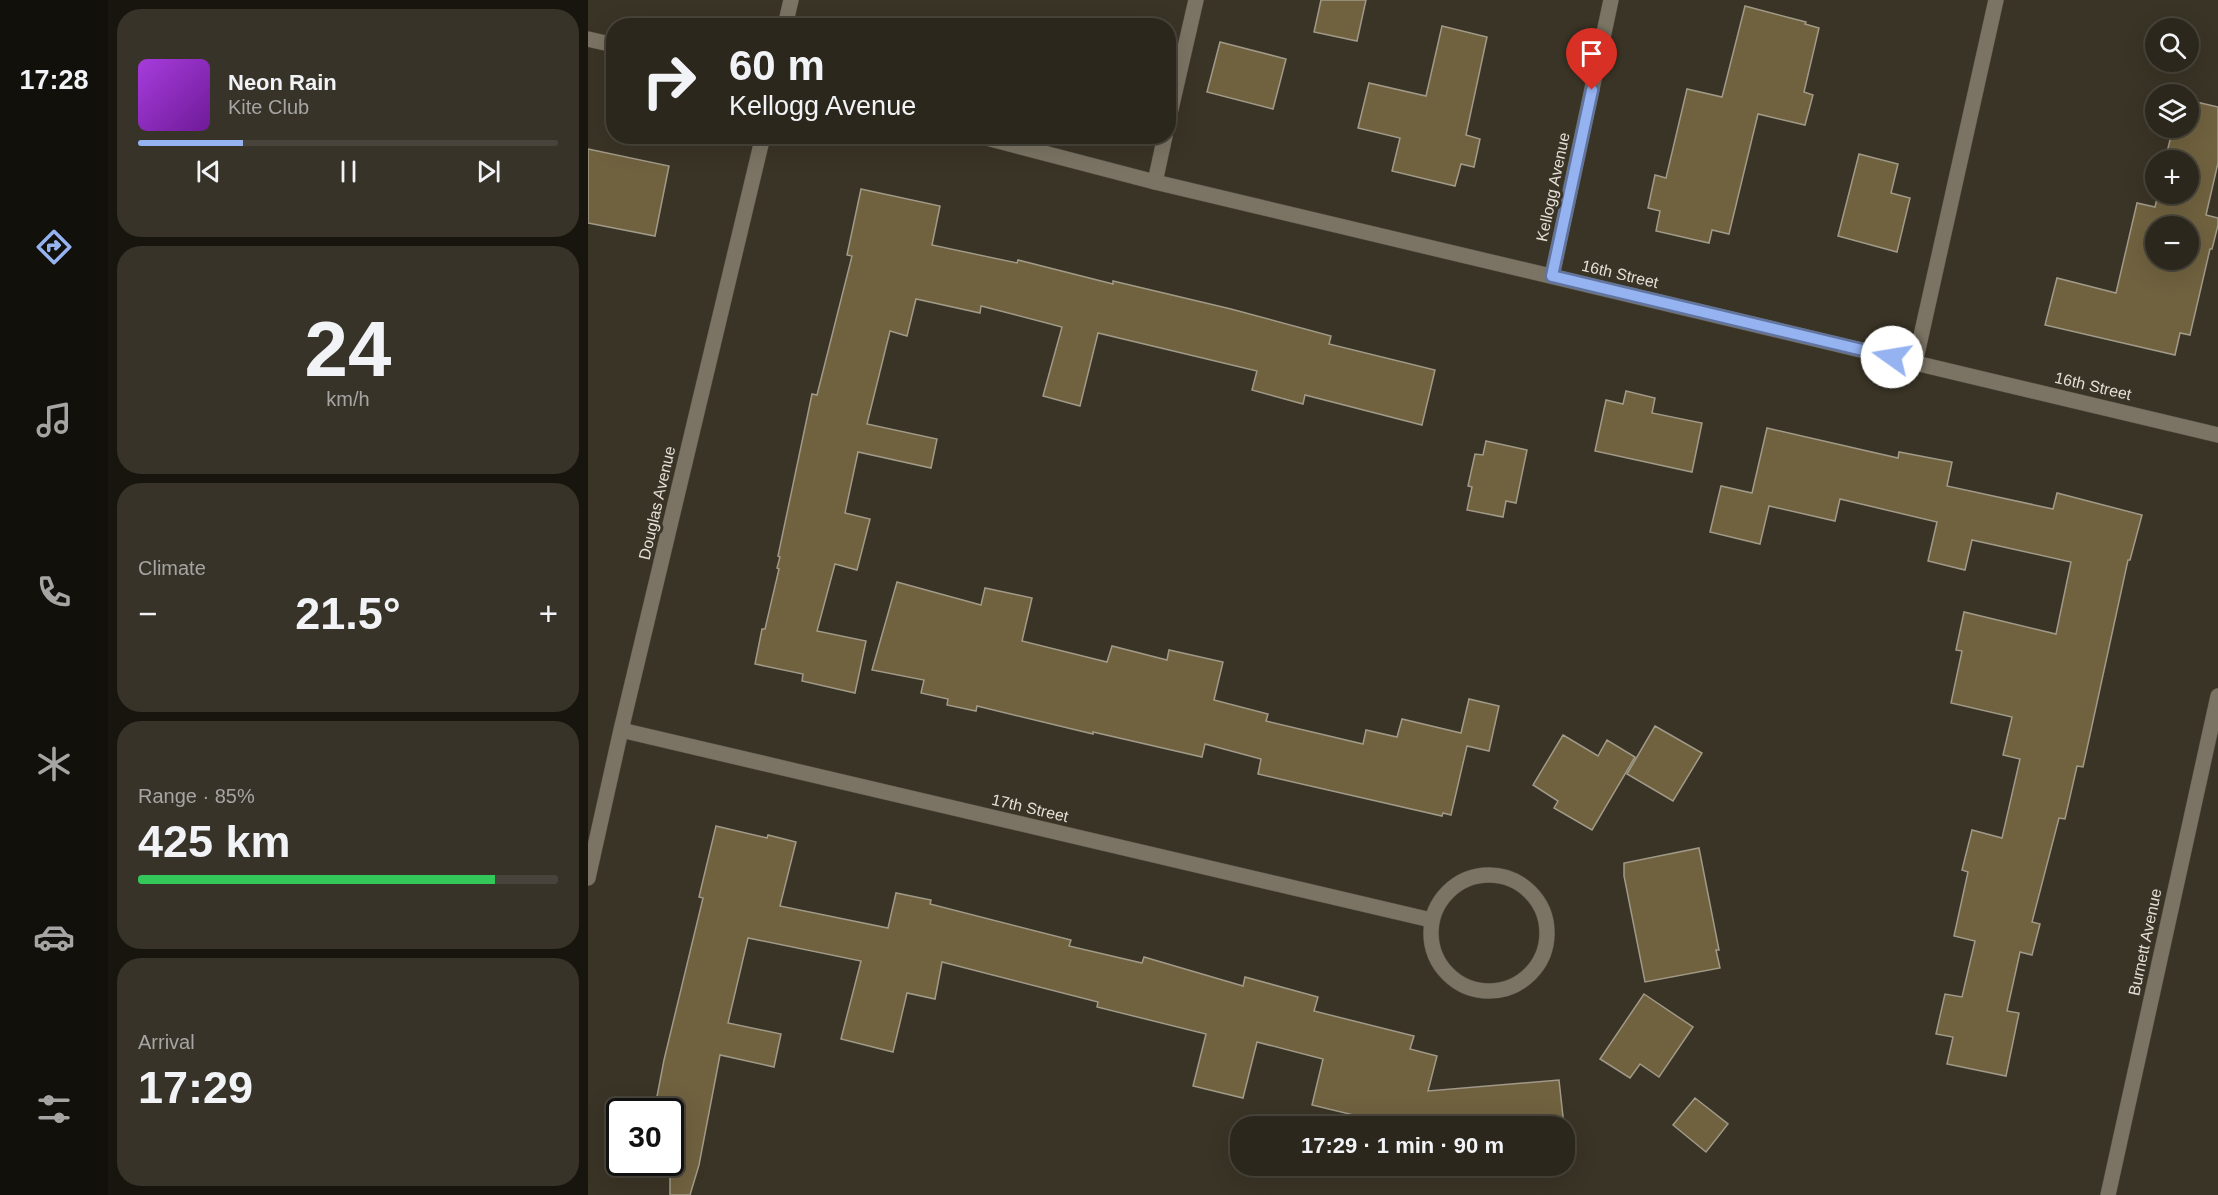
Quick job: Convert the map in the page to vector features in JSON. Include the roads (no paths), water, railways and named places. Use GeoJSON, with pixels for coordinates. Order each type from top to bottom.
{"type":"FeatureCollection","features":[{"type":"Feature","properties":{"kind":"street"},"geometry":{"type":"LineString","coordinates":[[787,18],[790,0]]}},
{"type":"Feature","properties":{"kind":"street"},"geometry":{"type":"LineString","coordinates":[[1176,87],[1196,0]]}},
{"type":"Feature","properties":{"kind":"street","name":"Kellogg Avenue"},"geometry":{"type":"LineString","coordinates":[[1552,276],[1611,0]]}},
{"type":"Feature","properties":{"kind":"street"},"geometry":{"type":"LineString","coordinates":[[1915,363],[1996,0]]}},
{"type":"Feature","properties":{"kind":"street"},"geometry":{"type":"LineString","coordinates":[[588,39],[606,43]]}},
{"type":"Feature","properties":{"kind":"street","name":"Douglas Avenue"},"geometry":{"type":"LineString","coordinates":[[588,878],[621,730],[761,144]]}},
{"type":"Feature","properties":{"kind":"street","name":"16th Street"},"geometry":{"type":"LineString","coordinates":[[1010,144],[1155,182],[2218,435]]}},
{"type":"Feature","properties":{"kind":"street"},"geometry":{"type":"LineString","coordinates":[[1155,182],[1163,144]]}},
{"type":"Feature","properties":{"kind":"street","name":"Burnett Avenue"},"geometry":{"type":"LineString","coordinates":[[2108,1195],[2218,696]]}},
{"type":"Feature","properties":{"kind":"street","name":"17th Street"},"geometry":{"type":"LineString","coordinates":[[621,730],[1431,920]]}},
{"type":"Feature","properties":{"kind":"street"},"geometry":{"type":"LineString","coordinates":[[1490,874],[1510,878],[1527,889],[1540,904],[1547,923],[1546,944],[1540,963],[1528,977],[1495,992],[1476,990],[1459,983],[1445,972],[1435,957],[1430,939],[1431,920],[1438,902],[1452,887],[1470,878],[1490,874]]}}]}
